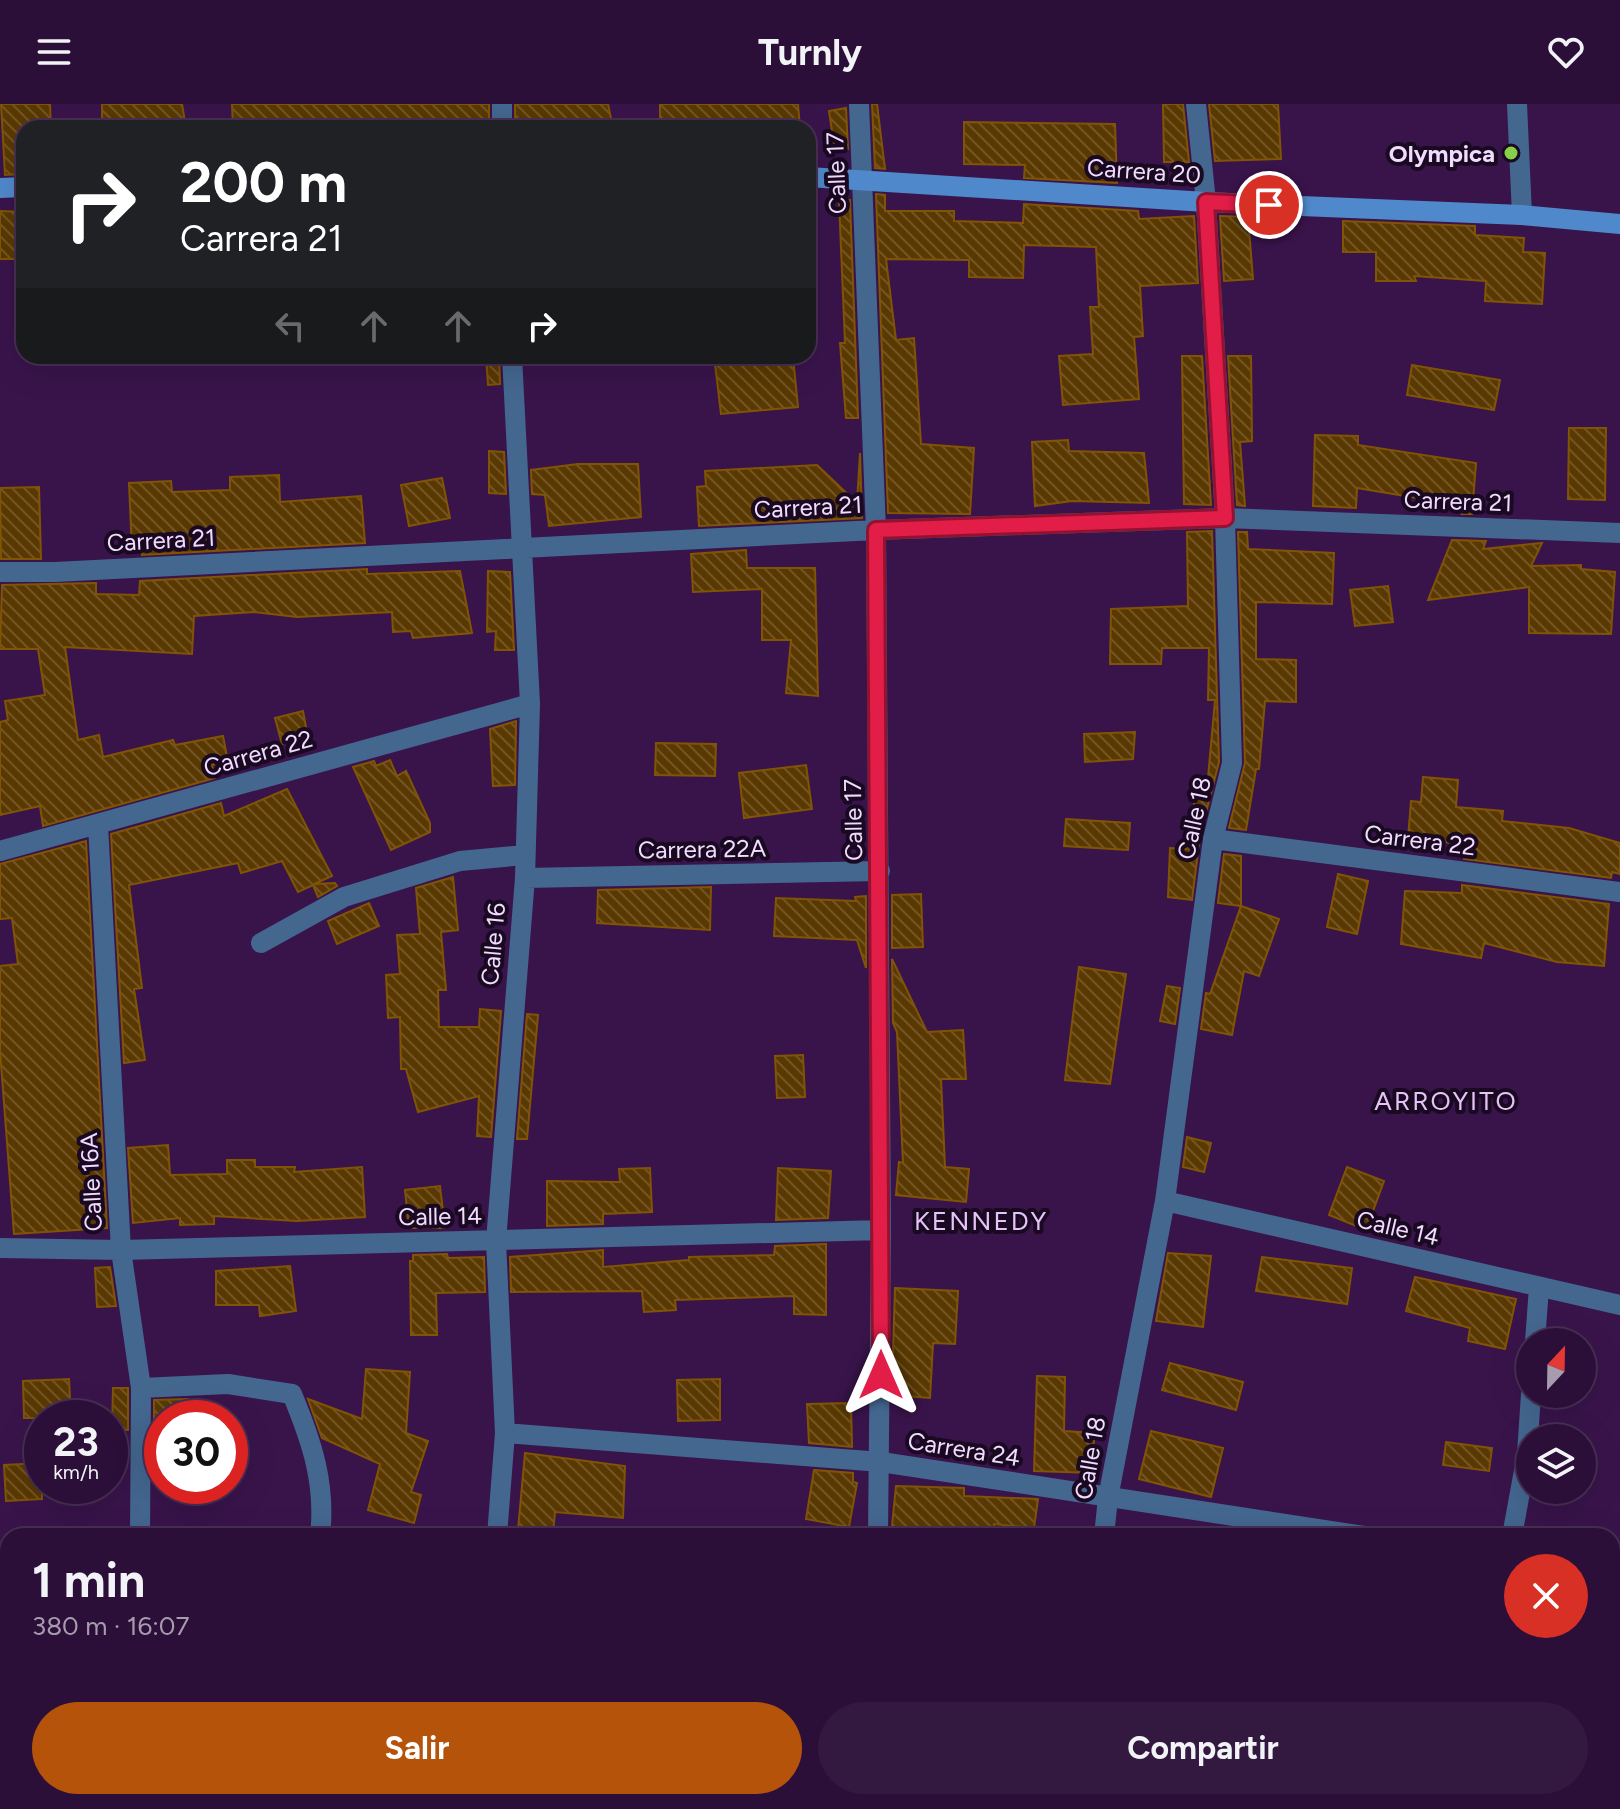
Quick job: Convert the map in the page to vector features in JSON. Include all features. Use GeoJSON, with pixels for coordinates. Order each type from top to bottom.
{"type":"FeatureCollection","features":[{"type":"Feature","properties":{"kind":"street","name":"Calle 17"},"geometry":{"type":"LineString","coordinates":[[859,104],[876,530],[881,1230],[878,1528]]}},
{"type":"Feature","properties":{"kind":"street","name":"Calle 18"},"geometry":{"type":"LineString","coordinates":[[1105,1528],[1165,1201],[1213,839],[1232,763],[1225,518],[1206,202],[1196,104]]}},
{"type":"Feature","properties":{"kind":"street"},"geometry":{"type":"LineString","coordinates":[[1517,104],[1522,215]]}},
{"type":"Feature","properties":{"kind":"street","name":"Carrera 20"},"geometry":{"type":"LineString","coordinates":[[816,177],[1206,202],[1522,215],[1620,224]]}},
{"type":"Feature","properties":{"kind":"street","name":"Calle 16"},"geometry":{"type":"LineString","coordinates":[[498,1528],[505,1433],[496,1241],[525,878],[530,704],[512,364]]}},
{"type":"Feature","properties":{"kind":"street","name":"Carrera 21"},"geometry":{"type":"LineString","coordinates":[[0,572],[55,572],[876,530],[1225,518],[1620,533]]}},
{"type":"Feature","properties":{"kind":"street","name":"Carrera 22"},"geometry":{"type":"LineString","coordinates":[[0,851],[530,704]]}},
{"type":"Feature","properties":{"kind":"street","name":"Calle 16A"},"geometry":{"type":"LineString","coordinates":[[98,825],[121,1250],[141,1388],[140,1528]]}},
{"type":"Feature","properties":{"kind":"street","name":"Carrera 22"},"geometry":{"type":"LineString","coordinates":[[1213,839],[1620,892]]}},
{"type":"Feature","properties":{"kind":"street"},"geometry":{"type":"LineString","coordinates":[[261,943],[344,897],[460,861],[525,855]]}},
{"type":"Feature","properties":{"kind":"street","name":"Carrera 22A"},"geometry":{"type":"LineString","coordinates":[[525,878],[880,871]]}},
{"type":"Feature","properties":{"kind":"street","name":"Calle 14"},"geometry":{"type":"LineString","coordinates":[[1165,1201],[1620,1305]]}},
{"type":"Feature","properties":{"kind":"street","name":"Calle 14"},"geometry":{"type":"LineString","coordinates":[[0,1248],[121,1250],[881,1230]]}},
{"type":"Feature","properties":{"kind":"street"},"geometry":{"type":"LineString","coordinates":[[1536,1328],[1539,1287]]}},
{"type":"Feature","properties":{"kind":"street"},"geometry":{"type":"LineString","coordinates":[[141,1388],[228,1384],[292,1394],[315,1449],[324,1503],[321,1528]]}},
{"type":"Feature","properties":{"kind":"street"},"geometry":{"type":"LineString","coordinates":[[1513,1528],[1527,1454],[1530,1408]]}},
{"type":"Feature","properties":{"kind":"street","name":"Carrera 24"},"geometry":{"type":"LineString","coordinates":[[505,1433],[881,1462],[1310,1528]]}},
{"type":"Feature","properties":{"kind":"building"},"geometry":{"type":"Polygon","coordinates":[[[1,104],[50,104],[51,120],[16,120],[16,174],[5,175],[1,104]]]}},
{"type":"Feature","properties":{"kind":"building"},"geometry":{"type":"Polygon","coordinates":[[[102,104],[182,104],[185,120],[102,120],[102,104]]]}},
{"type":"Feature","properties":{"kind":"building"},"geometry":{"type":"Polygon","coordinates":[[[232,104],[489,104],[489,120],[233,120],[232,104]]]}},
{"type":"Feature","properties":{"kind":"building"},"geometry":{"type":"Polygon","coordinates":[[[515,104],[608,104],[611,120],[515,120],[515,104]]]}},
{"type":"Feature","properties":{"kind":"building"},"geometry":{"type":"Polygon","coordinates":[[[660,104],[798,104],[799,120],[660,120],[660,104]]]}},
{"type":"Feature","properties":{"kind":"building"},"geometry":{"type":"Polygon","coordinates":[[[872,104],[877,104],[885,169],[875,168],[872,104]]]}},
{"type":"Feature","properties":{"kind":"building"},"geometry":{"type":"Polygon","coordinates":[[[1163,104],[1183,104],[1189,162],[1164,162],[1163,104]]]}},
{"type":"Feature","properties":{"kind":"building"},"geometry":{"type":"Polygon","coordinates":[[[1209,104],[1278,104],[1281,159],[1215,161],[1209,104]]]}},
{"type":"Feature","properties":{"kind":"building"},"geometry":{"type":"Polygon","coordinates":[[[846,108],[848,149],[835,151],[829,111],[846,108]]]}},
{"type":"Feature","properties":{"kind":"building"},"geometry":{"type":"Polygon","coordinates":[[[964,122],[1115,124],[1117,183],[1024,178],[1025,165],[964,164],[964,122]]]}},
{"type":"Feature","properties":{"kind":"building"},"geometry":{"type":"Polygon","coordinates":[[[876,194],[885,195],[885,211],[954,211],[954,221],[1023,223],[1024,204],[1138,211],[1139,219],[1194,216],[1198,283],[1140,286],[1143,336],[1134,337],[1139,399],[1063,405],[1059,356],[1093,354],[1090,307],[1099,307],[1096,247],[1024,245],[1023,278],[969,277],[969,260],[886,259],[896,340],[914,338],[921,444],[974,448],[970,514],[888,513],[876,194]]]}},
{"type":"Feature","properties":{"kind":"building"},"geometry":{"type":"Polygon","coordinates":[[[850,200],[858,418],[846,418],[840,343],[845,343],[839,201],[850,200]]]}},
{"type":"Feature","properties":{"kind":"building"},"geometry":{"type":"Polygon","coordinates":[[[0,211],[16,212],[16,259],[0,259],[0,211]]]}},
{"type":"Feature","properties":{"kind":"building"},"geometry":{"type":"Polygon","coordinates":[[[1220,216],[1248,217],[1253,279],[1224,281],[1220,216]]]}},
{"type":"Feature","properties":{"kind":"building"},"geometry":{"type":"Polygon","coordinates":[[[1343,221],[1475,226],[1475,235],[1524,238],[1523,252],[1545,253],[1542,304],[1485,301],[1486,281],[1414,276],[1416,281],[1376,281],[1376,252],[1343,252],[1343,221]]]}},
{"type":"Feature","properties":{"kind":"building"},"geometry":{"type":"Polygon","coordinates":[[[1182,356],[1202,356],[1211,505],[1184,504],[1182,356]]]}},
{"type":"Feature","properties":{"kind":"building"},"geometry":{"type":"Polygon","coordinates":[[[1228,356],[1251,356],[1252,441],[1240,442],[1245,506],[1237,505],[1228,356]]]}},
{"type":"Feature","properties":{"kind":"building"},"geometry":{"type":"Polygon","coordinates":[[[487,364],[499,364],[500,384],[488,385],[487,364]]]}},
{"type":"Feature","properties":{"kind":"building"},"geometry":{"type":"Polygon","coordinates":[[[715,364],[794,364],[798,407],[721,414],[715,364]]]}},
{"type":"Feature","properties":{"kind":"building"},"geometry":{"type":"Polygon","coordinates":[[[1412,365],[1500,380],[1494,410],[1407,395],[1412,365]]]}},
{"type":"Feature","properties":{"kind":"building"},"geometry":{"type":"Polygon","coordinates":[[[1569,428],[1606,428],[1605,500],[1568,499],[1569,428]]]}},
{"type":"Feature","properties":{"kind":"building"},"geometry":{"type":"Polygon","coordinates":[[[1315,435],[1358,436],[1358,445],[1476,463],[1472,514],[1462,514],[1465,506],[1357,488],[1356,508],[1313,506],[1315,435]]]}},
{"type":"Feature","properties":{"kind":"building"},"geometry":{"type":"Polygon","coordinates":[[[1068,440],[1069,451],[1144,453],[1149,503],[1072,501],[1035,506],[1032,442],[1068,440]]]}},
{"type":"Feature","properties":{"kind":"building"},"geometry":{"type":"Polygon","coordinates":[[[489,451],[504,452],[506,494],[489,493],[489,451]]]}},
{"type":"Feature","properties":{"kind":"building"},"geometry":{"type":"Polygon","coordinates":[[[860,453],[862,518],[699,526],[697,487],[706,486],[705,471],[817,465],[857,503],[860,453]]]}},
{"type":"Feature","properties":{"kind":"building"},"geometry":{"type":"Polygon","coordinates":[[[578,464],[638,464],[641,517],[549,526],[545,495],[532,494],[531,470],[578,464]]]}},
{"type":"Feature","properties":{"kind":"building"},"geometry":{"type":"Polygon","coordinates":[[[279,475],[280,502],[361,496],[365,543],[142,555],[142,550],[132,551],[129,483],[171,481],[172,492],[230,490],[230,477],[279,475]]]}},
{"type":"Feature","properties":{"kind":"building"},"geometry":{"type":"Polygon","coordinates":[[[442,478],[450,518],[409,526],[401,485],[442,478]]]}},
{"type":"Feature","properties":{"kind":"building"},"geometry":{"type":"Polygon","coordinates":[[[39,487],[41,559],[1,559],[0,488],[39,487]]]}},
{"type":"Feature","properties":{"kind":"building"},"geometry":{"type":"Polygon","coordinates":[[[1212,531],[1219,762],[1200,836],[1192,900],[1168,897],[1170,848],[1186,849],[1195,798],[1206,800],[1215,700],[1208,700],[1209,648],[1162,648],[1161,664],[1110,664],[1111,609],[1188,606],[1187,532],[1212,531]]]}},
{"type":"Feature","properties":{"kind":"building"},"geometry":{"type":"Polygon","coordinates":[[[1238,532],[1247,532],[1248,549],[1334,553],[1332,604],[1256,602],[1256,659],[1296,660],[1296,702],[1265,701],[1259,769],[1256,769],[1246,830],[1229,828],[1245,763],[1238,532]]]}},
{"type":"Feature","properties":{"kind":"building"},"geometry":{"type":"Polygon","coordinates":[[[1452,540],[1486,541],[1483,549],[1542,543],[1531,566],[1581,565],[1581,569],[1615,572],[1611,634],[1529,633],[1529,587],[1428,600],[1452,540]]]}},
{"type":"Feature","properties":{"kind":"building"},"geometry":{"type":"Polygon","coordinates":[[[746,550],[747,568],[815,568],[818,696],[786,693],[791,640],[762,640],[762,589],[693,592],[691,554],[746,550]]]}},
{"type":"Feature","properties":{"kind":"building"},"geometry":{"type":"Polygon","coordinates":[[[367,569],[367,574],[460,571],[472,633],[413,638],[411,631],[393,632],[392,612],[297,617],[254,612],[194,616],[192,654],[65,647],[78,740],[99,735],[103,757],[173,740],[175,745],[223,736],[228,762],[212,765],[215,778],[43,826],[40,806],[0,815],[0,722],[8,720],[5,701],[45,695],[38,649],[0,649],[2,585],[96,583],[96,594],[139,595],[140,581],[367,569]]]}},
{"type":"Feature","properties":{"kind":"building"},"geometry":{"type":"Polygon","coordinates":[[[488,571],[510,572],[514,650],[495,650],[496,631],[487,632],[488,571]]]}},
{"type":"Feature","properties":{"kind":"building"},"geometry":{"type":"Polygon","coordinates":[[[1388,586],[1393,622],[1355,626],[1350,590],[1388,586]]]}},
{"type":"Feature","properties":{"kind":"building"},"geometry":{"type":"Polygon","coordinates":[[[303,711],[308,738],[282,744],[275,718],[303,711]]]}},
{"type":"Feature","properties":{"kind":"building"},"geometry":{"type":"Polygon","coordinates":[[[516,721],[515,785],[493,786],[490,729],[516,721]]]}},
{"type":"Feature","properties":{"kind":"building"},"geometry":{"type":"Polygon","coordinates":[[[1135,732],[1133,759],[1085,762],[1084,734],[1135,732]]]}},
{"type":"Feature","properties":{"kind":"building"},"geometry":{"type":"Polygon","coordinates":[[[656,743],[716,744],[715,776],[655,775],[656,743]]]}},
{"type":"Feature","properties":{"kind":"building"},"geometry":{"type":"Polygon","coordinates":[[[390,760],[397,776],[406,771],[430,823],[430,832],[391,850],[353,767],[374,761],[376,766],[390,760]]]}},
{"type":"Feature","properties":{"kind":"building"},"geometry":{"type":"Polygon","coordinates":[[[806,765],[812,809],[744,818],[739,773],[806,765]]]}},
{"type":"Feature","properties":{"kind":"building"},"geometry":{"type":"Polygon","coordinates":[[[1423,777],[1458,780],[1456,807],[1503,811],[1502,821],[1569,828],[1620,843],[1620,874],[1612,872],[1611,878],[1464,859],[1465,844],[1408,839],[1411,801],[1421,802],[1423,777]]]}},
{"type":"Feature","properties":{"kind":"building"},"geometry":{"type":"Polygon","coordinates":[[[287,789],[332,876],[314,884],[335,883],[337,886],[318,897],[313,885],[298,892],[282,861],[241,873],[238,863],[129,885],[142,988],[134,989],[145,1060],[124,1063],[111,834],[221,803],[224,816],[287,789]]]}},
{"type":"Feature","properties":{"kind":"building"},"geometry":{"type":"Polygon","coordinates":[[[1066,819],[1130,823],[1128,850],[1064,846],[1066,819]]]}},
{"type":"Feature","properties":{"kind":"building"},"geometry":{"type":"Polygon","coordinates":[[[86,841],[107,1228],[14,1234],[0,1051],[0,966],[18,964],[12,918],[0,919],[0,864],[86,841]]]}},
{"type":"Feature","properties":{"kind":"building"},"geometry":{"type":"Polygon","coordinates":[[[1224,854],[1241,856],[1241,906],[1218,903],[1224,854]]]}},
{"type":"Feature","properties":{"kind":"building"},"geometry":{"type":"Polygon","coordinates":[[[1338,874],[1368,881],[1357,934],[1327,927],[1338,874]]]}},
{"type":"Feature","properties":{"kind":"building"},"geometry":{"type":"Polygon","coordinates":[[[453,877],[458,930],[441,932],[446,990],[438,990],[439,1027],[479,1027],[480,1009],[501,1011],[491,1137],[477,1136],[479,1096],[418,1112],[406,1069],[401,1069],[400,1017],[388,1018],[386,975],[400,974],[397,935],[420,934],[416,888],[453,877]]]}},
{"type":"Feature","properties":{"kind":"building"},"geometry":{"type":"Polygon","coordinates":[[[1462,885],[1609,904],[1604,966],[1557,962],[1484,943],[1481,958],[1401,944],[1405,891],[1462,893],[1462,885]]]}},
{"type":"Feature","properties":{"kind":"building"},"geometry":{"type":"Polygon","coordinates":[[[711,887],[710,930],[597,923],[598,890],[711,887]]]}},
{"type":"Feature","properties":{"kind":"building"},"geometry":{"type":"Polygon","coordinates":[[[921,894],[923,947],[892,948],[892,895],[921,894]]]}},
{"type":"Feature","properties":{"kind":"building"},"geometry":{"type":"Polygon","coordinates":[[[866,896],[866,968],[857,940],[774,936],[776,898],[856,901],[855,897],[866,896]]]}},
{"type":"Feature","properties":{"kind":"building"},"geometry":{"type":"Polygon","coordinates":[[[369,903],[379,926],[337,944],[328,921],[369,903]]]}},
{"type":"Feature","properties":{"kind":"building"},"geometry":{"type":"Polygon","coordinates":[[[1241,906],[1279,919],[1259,976],[1244,971],[1232,1035],[1201,1029],[1206,993],[1210,994],[1241,906]]]}},
{"type":"Feature","properties":{"kind":"building"},"geometry":{"type":"Polygon","coordinates":[[[892,959],[927,1032],[963,1030],[966,1079],[941,1079],[945,1167],[969,1169],[966,1202],[896,1195],[899,1162],[903,1163],[897,1032],[893,1023],[892,959]]]}},
{"type":"Feature","properties":{"kind":"building"},"geometry":{"type":"Polygon","coordinates":[[[1079,967],[1126,974],[1110,1084],[1065,1080],[1079,967]]]}},
{"type":"Feature","properties":{"kind":"building"},"geometry":{"type":"Polygon","coordinates":[[[1167,986],[1180,988],[1175,1024],[1160,1021],[1167,986]]]}},
{"type":"Feature","properties":{"kind":"building"},"geometry":{"type":"Polygon","coordinates":[[[527,1014],[538,1015],[527,1139],[517,1139],[527,1014]]]}},
{"type":"Feature","properties":{"kind":"building"},"geometry":{"type":"Polygon","coordinates":[[[803,1055],[805,1097],[777,1098],[775,1056],[803,1055]]]}},
{"type":"Feature","properties":{"kind":"building"},"geometry":{"type":"Polygon","coordinates":[[[1187,1137],[1211,1143],[1204,1172],[1183,1167],[1187,1137]]]}},
{"type":"Feature","properties":{"kind":"building"},"geometry":{"type":"Polygon","coordinates":[[[168,1145],[170,1175],[227,1174],[227,1160],[255,1160],[255,1167],[295,1167],[294,1172],[362,1167],[365,1217],[297,1221],[214,1216],[214,1224],[180,1225],[180,1218],[133,1223],[128,1148],[168,1145]]]}},
{"type":"Feature","properties":{"kind":"building"},"geometry":{"type":"Polygon","coordinates":[[[1347,1167],[1384,1181],[1366,1230],[1329,1215],[1347,1167]]]}},
{"type":"Feature","properties":{"kind":"building"},"geometry":{"type":"Polygon","coordinates":[[[650,1168],[652,1212],[603,1214],[603,1224],[547,1226],[547,1181],[620,1182],[619,1169],[650,1168]]]}},
{"type":"Feature","properties":{"kind":"building"},"geometry":{"type":"Polygon","coordinates":[[[778,1168],[831,1171],[828,1218],[776,1220],[778,1168]]]}},
{"type":"Feature","properties":{"kind":"building"},"geometry":{"type":"Polygon","coordinates":[[[440,1186],[445,1228],[409,1228],[405,1190],[440,1186]]]}},
{"type":"Feature","properties":{"kind":"building"},"geometry":{"type":"Polygon","coordinates":[[[826,1244],[826,1315],[794,1314],[794,1296],[675,1300],[676,1310],[644,1312],[642,1291],[511,1292],[510,1257],[603,1250],[603,1267],[689,1260],[689,1257],[774,1255],[775,1246],[826,1244]]]}},
{"type":"Feature","properties":{"kind":"building"},"geometry":{"type":"Polygon","coordinates":[[[1168,1253],[1211,1256],[1203,1327],[1156,1321],[1168,1253]]]}},
{"type":"Feature","properties":{"kind":"building"},"geometry":{"type":"Polygon","coordinates":[[[447,1254],[448,1258],[484,1257],[485,1292],[436,1293],[437,1335],[411,1335],[410,1261],[413,1261],[413,1255],[447,1254]]]}},
{"type":"Feature","properties":{"kind":"building"},"geometry":{"type":"Polygon","coordinates":[[[1262,1257],[1352,1268],[1347,1304],[1256,1291],[1262,1257]]]}},
{"type":"Feature","properties":{"kind":"building"},"geometry":{"type":"Polygon","coordinates":[[[290,1266],[296,1311],[260,1316],[259,1305],[216,1305],[216,1271],[290,1266]]]}},
{"type":"Feature","properties":{"kind":"building"},"geometry":{"type":"Polygon","coordinates":[[[110,1267],[116,1306],[97,1307],[95,1268],[110,1267]]]}},
{"type":"Feature","properties":{"kind":"building"},"geometry":{"type":"Polygon","coordinates":[[[1415,1277],[1516,1299],[1505,1349],[1468,1341],[1470,1328],[1406,1311],[1415,1277]]]}},
{"type":"Feature","properties":{"kind":"building"},"geometry":{"type":"Polygon","coordinates":[[[895,1288],[958,1291],[955,1344],[933,1343],[930,1398],[906,1396],[907,1385],[892,1383],[895,1288]]]}},
{"type":"Feature","properties":{"kind":"building"},"geometry":{"type":"Polygon","coordinates":[[[1170,1363],[1243,1382],[1236,1410],[1162,1390],[1170,1363]]]}},
{"type":"Feature","properties":{"kind":"building"},"geometry":{"type":"Polygon","coordinates":[[[366,1369],[410,1372],[406,1433],[428,1441],[411,1492],[421,1495],[414,1523],[368,1510],[380,1464],[322,1438],[308,1399],[362,1419],[366,1369]]]}},
{"type":"Feature","properties":{"kind":"building"},"geometry":{"type":"Polygon","coordinates":[[[1037,1376],[1065,1377],[1064,1431],[1094,1433],[1093,1473],[1034,1471],[1037,1376]]]}},
{"type":"Feature","properties":{"kind":"building"},"geometry":{"type":"Polygon","coordinates":[[[69,1379],[70,1400],[24,1400],[24,1418],[23,1381],[69,1379]]]}},
{"type":"Feature","properties":{"kind":"building"},"geometry":{"type":"Polygon","coordinates":[[[720,1379],[720,1420],[678,1421],[677,1380],[720,1379]]]}},
{"type":"Feature","properties":{"kind":"building"},"geometry":{"type":"Polygon","coordinates":[[[113,1388],[128,1388],[128,1400],[113,1400],[113,1388]]]}},
{"type":"Feature","properties":{"kind":"building"},"geometry":{"type":"Polygon","coordinates":[[[851,1403],[852,1447],[809,1443],[807,1404],[851,1403]]]}},
{"type":"Feature","properties":{"kind":"building"},"geometry":{"type":"Polygon","coordinates":[[[1151,1431],[1223,1448],[1211,1497],[1139,1479],[1151,1431]]]}},
{"type":"Feature","properties":{"kind":"building"},"geometry":{"type":"Polygon","coordinates":[[[1446,1442],[1492,1448],[1489,1471],[1443,1465],[1446,1442]]]}},
{"type":"Feature","properties":{"kind":"building"},"geometry":{"type":"Polygon","coordinates":[[[525,1453],[625,1466],[623,1518],[555,1512],[554,1528],[518,1528],[525,1453]]]}},
{"type":"Feature","properties":{"kind":"building"},"geometry":{"type":"Polygon","coordinates":[[[24,1464],[24,1500],[6,1501],[4,1465],[24,1464]]]}},
{"type":"Feature","properties":{"kind":"building"},"geometry":{"type":"Polygon","coordinates":[[[814,1470],[853,1473],[853,1482],[857,1483],[849,1527],[806,1519],[814,1470]]]}},
{"type":"Feature","properties":{"kind":"building"},"geometry":{"type":"Polygon","coordinates":[[[896,1486],[964,1488],[964,1496],[1038,1499],[1034,1528],[994,1524],[994,1528],[892,1528],[896,1486]]]}},
{"type":"Feature","properties":{"kind":"place","name":"Olympica"},"geometry":{"type":"Point","coordinates":[1511,153]}},
{"type":"Feature","properties":{"kind":"district","name":"ARROYITO"},"geometry":{"type":"Point","coordinates":[1446,1101]}},
{"type":"Feature","properties":{"kind":"district","name":"KENNEDY"},"geometry":{"type":"Point","coordinates":[981,1221]}},
{"type":"Feature","properties":{"kind":"route"},"geometry":{"type":"LineString","coordinates":[[881,1375],[876,530],[1225,518],[1206,202],[1269,205]]}}]}
